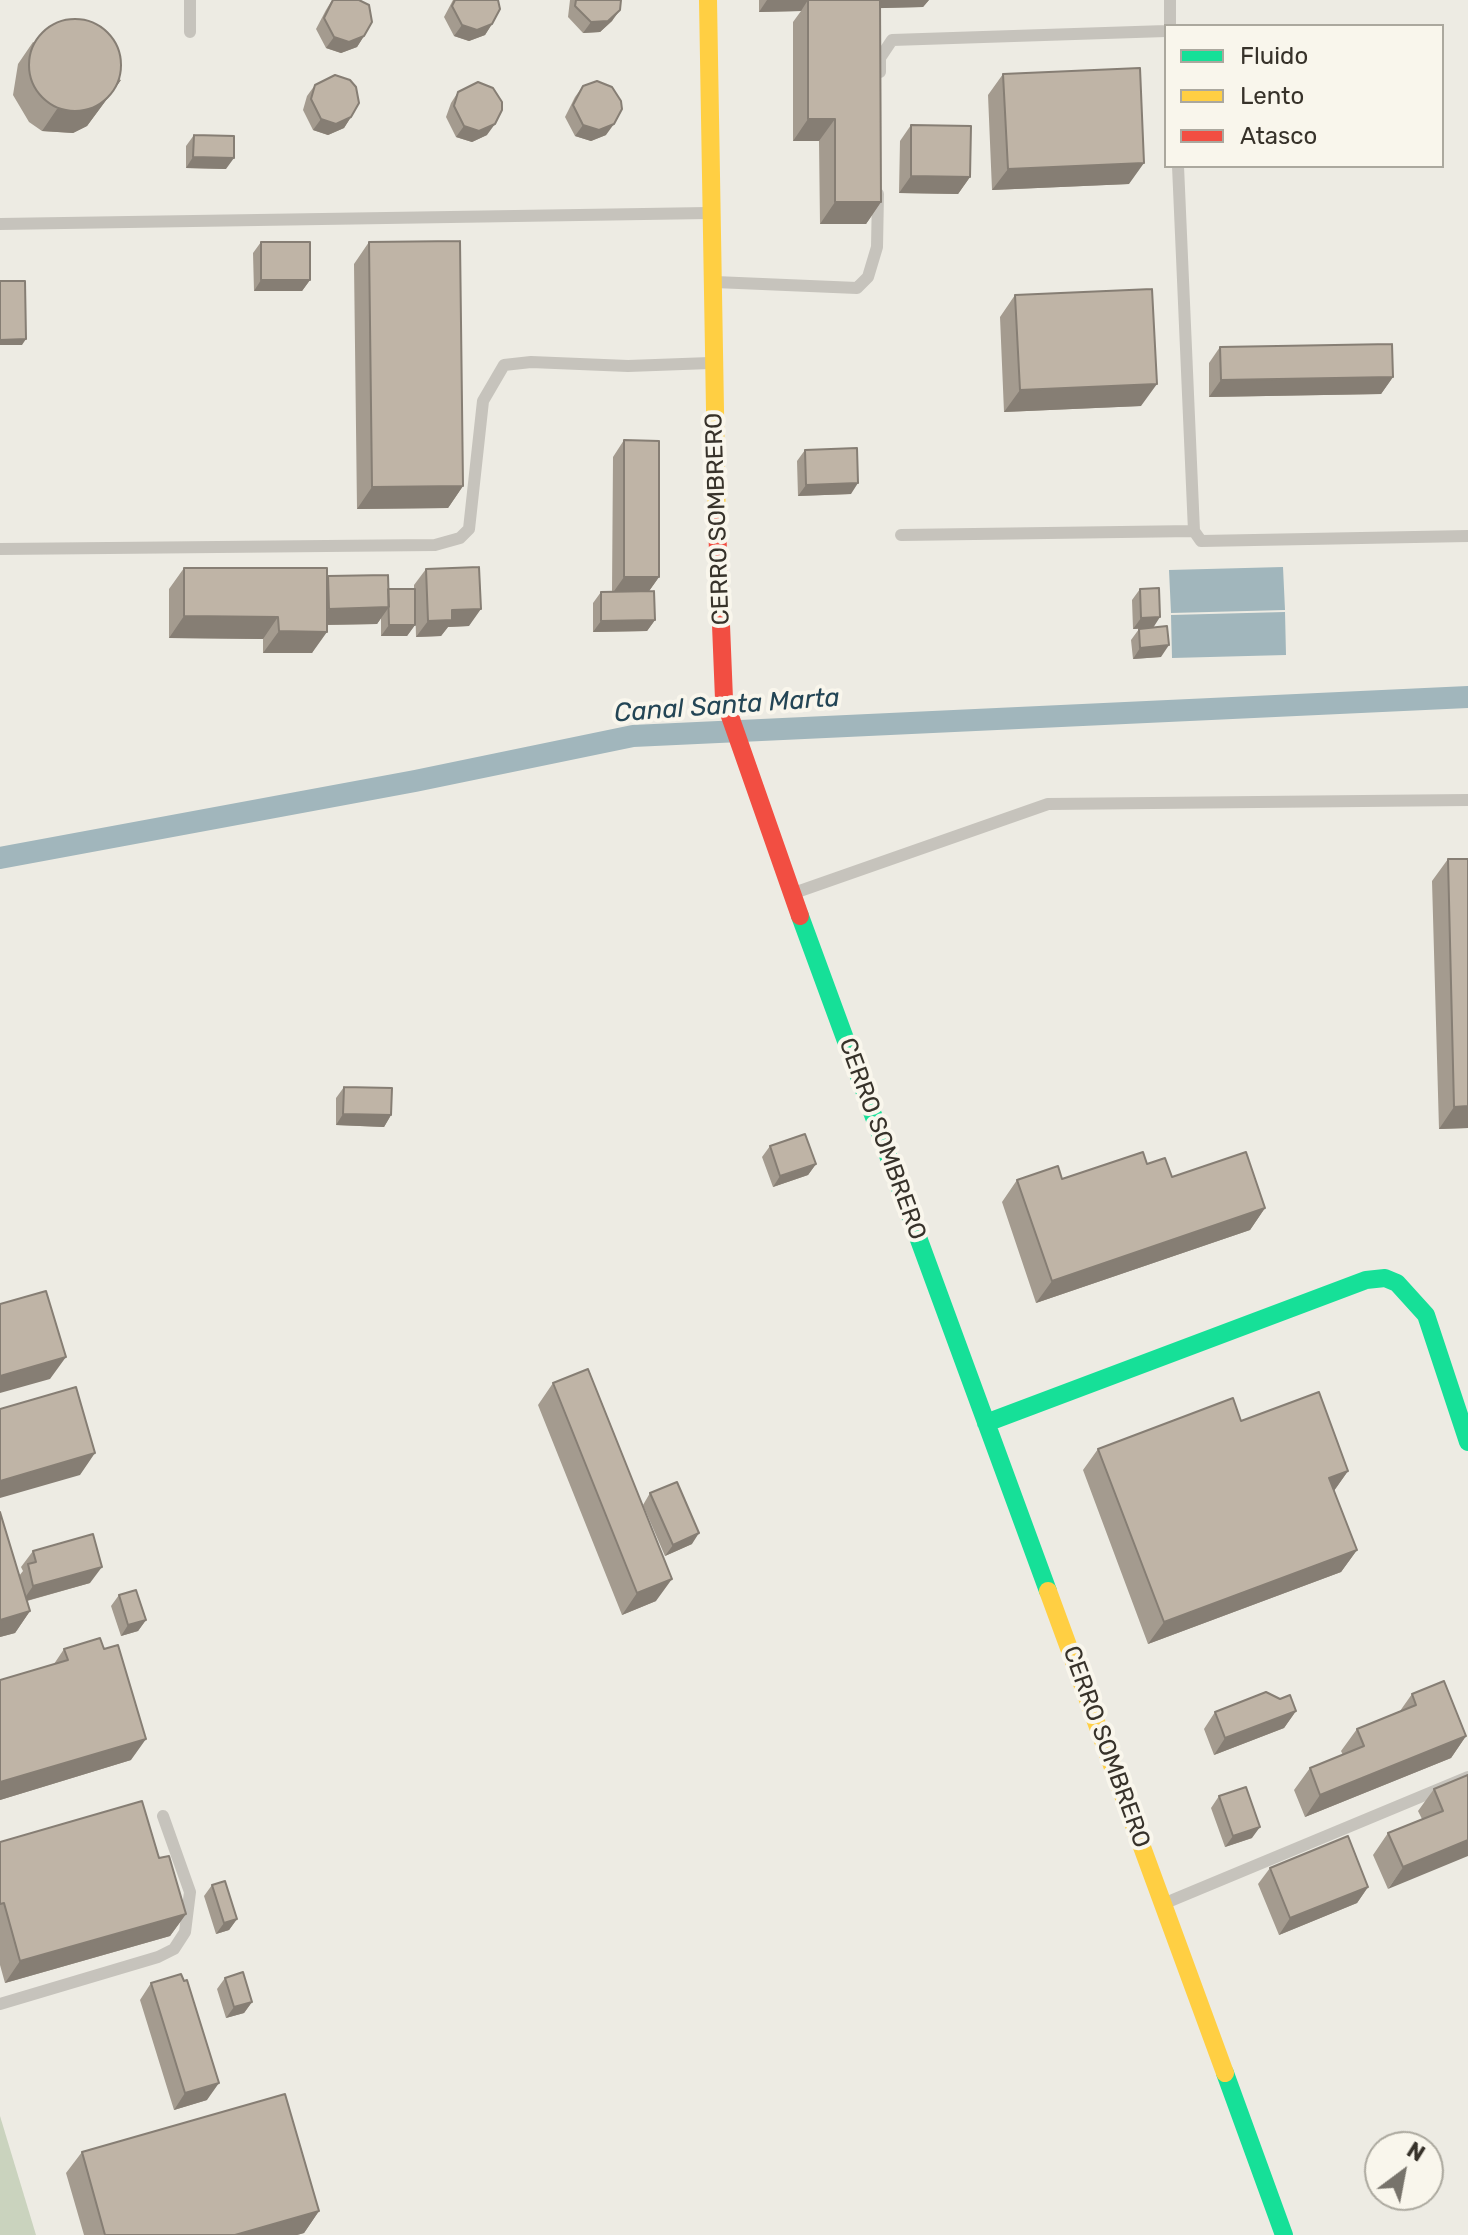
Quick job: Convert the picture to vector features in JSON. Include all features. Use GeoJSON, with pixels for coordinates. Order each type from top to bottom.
{"type":"FeatureCollection","features":[{"type":"Feature","properties":{"kind":"street","name":"CERRO SOMBRERO"},"geometry":{"type":"LineString","coordinates":[[708,0],[713,362],[724,699],[791,894],[1284,2235]]}},
{"type":"Feature","properties":{"kind":"street"},"geometry":{"type":"LineString","coordinates":[[986,1423],[1366,1280],[1385,1278],[1397,1283],[1426,1315],[1468,1442]]}},
{"type":"Feature","properties":{"kind":"lane"},"geometry":{"type":"LineString","coordinates":[[190,0],[190,32]]}},
{"type":"Feature","properties":{"kind":"lane"},"geometry":{"type":"LineString","coordinates":[[1170,0],[1170,24]]}},
{"type":"Feature","properties":{"kind":"lane"},"geometry":{"type":"LineString","coordinates":[[879,90],[880,58],[892,40],[1164,31]]}},
{"type":"Feature","properties":{"kind":"lane"},"geometry":{"type":"LineString","coordinates":[[1178,168],[1194,531],[1201,541],[1468,536]]}},
{"type":"Feature","properties":{"kind":"lane"},"geometry":{"type":"LineString","coordinates":[[712,282],[857,288],[868,277],[877,247],[878,184]]}},
{"type":"Feature","properties":{"kind":"lane"},"geometry":{"type":"LineString","coordinates":[[0,224],[711,213]]}},
{"type":"Feature","properties":{"kind":"lane"},"geometry":{"type":"LineString","coordinates":[[0,549],[435,545],[460,538],[469,529],[483,401],[504,365],[531,362],[628,366],[713,362]]}},
{"type":"Feature","properties":{"kind":"lane"},"geometry":{"type":"LineString","coordinates":[[901,535],[1194,531]]}},
{"type":"Feature","properties":{"kind":"lane"},"geometry":{"type":"LineString","coordinates":[[791,894],[1048,804],[1468,800]]}},
{"type":"Feature","properties":{"kind":"lane"},"geometry":{"type":"LineString","coordinates":[[1163,1904],[1468,1777]]}},
{"type":"Feature","properties":{"kind":"lane"},"geometry":{"type":"LineString","coordinates":[[0,2004],[158,1957],[174,1949],[185,1932],[190,1892],[163,1816]]}},
{"type":"Feature","properties":{"kind":"green space"},"geometry":{"type":"Polygon","coordinates":[[[0,2116],[36,2235],[0,2235],[0,2116]]]}},
{"type":"Feature","properties":{"kind":"water"},"geometry":{"type":"Polygon","coordinates":[[[1283,567],[1285,610],[1171,613],[1169,570],[1283,567]]]}},
{"type":"Feature","properties":{"kind":"water"},"geometry":{"type":"Polygon","coordinates":[[[1285,612],[1286,655],[1172,658],[1171,615],[1285,612]]]}},
{"type":"Feature","properties":{"kind":"building"},"geometry":{"type":"Polygon","coordinates":[[[333,0],[359,0],[369,5],[372,22],[364,36],[349,42],[334,37],[324,18],[333,0]]]}},
{"type":"Feature","properties":{"kind":"building"},"geometry":{"type":"Polygon","coordinates":[[[455,0],[498,0],[500,9],[492,24],[477,30],[462,25],[452,6],[455,0]]]}},
{"type":"Feature","properties":{"kind":"building"},"geometry":{"type":"Polygon","coordinates":[[[576,0],[621,0],[620,10],[608,21],[591,22],[575,6],[576,0]]]}},
{"type":"Feature","properties":{"kind":"building"},"geometry":{"type":"Polygon","coordinates":[[[808,0],[880,0],[881,202],[835,202],[835,119],[808,119],[808,0]]]}},
{"type":"Feature","properties":{"kind":"building"},"geometry":{"type":"Polygon","coordinates":[[[75,19],[93,22],[108,32],[118,47],[121,65],[118,83],[108,98],[93,108],[75,111],[57,108],[42,98],[32,83],[29,65],[32,47],[42,32],[57,22],[75,19]]]}},
{"type":"Feature","properties":{"kind":"building"},"geometry":{"type":"Polygon","coordinates":[[[1140,68],[1144,163],[1008,169],[1003,74],[1140,68]]]}},
{"type":"Feature","properties":{"kind":"building"},"geometry":{"type":"Polygon","coordinates":[[[335,75],[350,80],[356,87],[359,103],[351,117],[336,124],[321,119],[311,99],[315,85],[335,75]]]}},
{"type":"Feature","properties":{"kind":"building"},"geometry":{"type":"Polygon","coordinates":[[[597,81],[612,87],[621,101],[622,109],[614,124],[599,130],[583,125],[573,105],[583,86],[597,81]]]}},
{"type":"Feature","properties":{"kind":"building"},"geometry":{"type":"Polygon","coordinates":[[[478,82],[493,88],[502,102],[502,110],[495,124],[479,131],[464,126],[454,106],[458,92],[478,82]]]}},
{"type":"Feature","properties":{"kind":"building"},"geometry":{"type":"Polygon","coordinates":[[[911,125],[971,126],[970,177],[911,176],[911,125]]]}},
{"type":"Feature","properties":{"kind":"building"},"geometry":{"type":"Polygon","coordinates":[[[194,135],[234,136],[234,158],[193,157],[194,135]]]}},
{"type":"Feature","properties":{"kind":"building"},"geometry":{"type":"Polygon","coordinates":[[[460,241],[463,486],[372,487],[369,242],[460,241]]]}},
{"type":"Feature","properties":{"kind":"building"},"geometry":{"type":"Polygon","coordinates":[[[261,242],[310,242],[310,280],[261,280],[261,242]]]}},
{"type":"Feature","properties":{"kind":"building"},"geometry":{"type":"Polygon","coordinates":[[[0,281],[25,281],[26,339],[0,340],[0,281]]]}},
{"type":"Feature","properties":{"kind":"building"},"geometry":{"type":"Polygon","coordinates":[[[1152,289],[1157,384],[1020,390],[1015,295],[1152,289]]]}},
{"type":"Feature","properties":{"kind":"building"},"geometry":{"type":"Polygon","coordinates":[[[1392,344],[1393,377],[1221,380],[1220,347],[1392,344]]]}},
{"type":"Feature","properties":{"kind":"building"},"geometry":{"type":"Polygon","coordinates":[[[624,440],[659,441],[659,577],[624,577],[624,440]]]}},
{"type":"Feature","properties":{"kind":"building"},"geometry":{"type":"Polygon","coordinates":[[[857,448],[858,483],[806,485],[805,450],[857,448]]]}},
{"type":"Feature","properties":{"kind":"building"},"geometry":{"type":"Polygon","coordinates":[[[479,567],[481,609],[452,610],[452,620],[428,621],[426,569],[479,567]]]}},
{"type":"Feature","properties":{"kind":"building"},"geometry":{"type":"Polygon","coordinates":[[[184,568],[327,568],[327,632],[279,631],[278,617],[184,616],[184,568]]]}},
{"type":"Feature","properties":{"kind":"building"},"geometry":{"type":"Polygon","coordinates":[[[388,575],[389,607],[329,609],[328,576],[388,575]]]}},
{"type":"Feature","properties":{"kind":"building"},"geometry":{"type":"Polygon","coordinates":[[[1159,588],[1160,617],[1141,618],[1140,589],[1159,588]]]}},
{"type":"Feature","properties":{"kind":"building"},"geometry":{"type":"Polygon","coordinates":[[[388,589],[415,589],[415,625],[389,625],[388,589]]]}},
{"type":"Feature","properties":{"kind":"building"},"geometry":{"type":"Polygon","coordinates":[[[654,591],[655,620],[601,621],[601,592],[654,591]]]}},
{"type":"Feature","properties":{"kind":"building"},"geometry":{"type":"Polygon","coordinates":[[[1167,626],[1169,645],[1140,648],[1139,629],[1167,626]]]}},
{"type":"Feature","properties":{"kind":"building"},"geometry":{"type":"Polygon","coordinates":[[[1448,859],[1468,859],[1468,1106],[1454,1107],[1448,859]]]}},
{"type":"Feature","properties":{"kind":"building"},"geometry":{"type":"Polygon","coordinates":[[[344,1087],[392,1088],[391,1115],[343,1114],[344,1087]]]}},
{"type":"Feature","properties":{"kind":"building"},"geometry":{"type":"Polygon","coordinates":[[[805,1134],[816,1164],[780,1176],[770,1146],[805,1134]]]}},
{"type":"Feature","properties":{"kind":"building"},"geometry":{"type":"Polygon","coordinates":[[[1143,1152],[1147,1164],[1165,1158],[1172,1177],[1246,1152],[1265,1208],[1052,1281],[1017,1180],[1058,1166],[1062,1179],[1143,1152]]]}},
{"type":"Feature","properties":{"kind":"building"},"geometry":{"type":"Polygon","coordinates":[[[46,1291],[66,1357],[0,1376],[0,1304],[46,1291]]]}},
{"type":"Feature","properties":{"kind":"building"},"geometry":{"type":"Polygon","coordinates":[[[588,1369],[672,1579],[637,1593],[553,1383],[588,1369]]]}},
{"type":"Feature","properties":{"kind":"building"},"geometry":{"type":"Polygon","coordinates":[[[76,1387],[95,1453],[0,1481],[0,1409],[76,1387]]]}},
{"type":"Feature","properties":{"kind":"building"},"geometry":{"type":"Polygon","coordinates":[[[1319,1392],[1348,1471],[1329,1478],[1357,1550],[1164,1622],[1098,1449],[1233,1398],[1241,1421],[1319,1392]]]}},
{"type":"Feature","properties":{"kind":"building"},"geometry":{"type":"Polygon","coordinates":[[[677,1482],[699,1533],[673,1545],[650,1493],[677,1482]]]}},
{"type":"Feature","properties":{"kind":"building"},"geometry":{"type":"Polygon","coordinates":[[[0,1512],[30,1611],[0,1620],[0,1512]]]}},
{"type":"Feature","properties":{"kind":"building"},"geometry":{"type":"Polygon","coordinates":[[[93,1534],[102,1567],[33,1586],[28,1564],[36,1562],[33,1551],[93,1534]]]}},
{"type":"Feature","properties":{"kind":"building"},"geometry":{"type":"Polygon","coordinates":[[[136,1590],[146,1620],[128,1625],[119,1595],[136,1590]]]}},
{"type":"Feature","properties":{"kind":"building"},"geometry":{"type":"Polygon","coordinates":[[[100,1638],[104,1649],[118,1645],[146,1739],[0,1782],[0,1680],[68,1660],[64,1649],[100,1638]]]}},
{"type":"Feature","properties":{"kind":"building"},"geometry":{"type":"Polygon","coordinates":[[[1444,1681],[1466,1736],[1320,1795],[1310,1768],[1364,1746],[1357,1729],[1416,1705],[1412,1694],[1444,1681]]]}},
{"type":"Feature","properties":{"kind":"building"},"geometry":{"type":"Polygon","coordinates":[[[1266,1692],[1280,1699],[1290,1695],[1296,1711],[1225,1738],[1215,1712],[1266,1692]]]}},
{"type":"Feature","properties":{"kind":"building"},"geometry":{"type":"Polygon","coordinates":[[[1468,1775],[1468,1840],[1403,1867],[1388,1833],[1443,1811],[1434,1789],[1468,1775]]]}},
{"type":"Feature","properties":{"kind":"building"},"geometry":{"type":"Polygon","coordinates":[[[1246,1787],[1260,1827],[1233,1836],[1219,1796],[1246,1787]]]}},
{"type":"Feature","properties":{"kind":"building"},"geometry":{"type":"Polygon","coordinates":[[[142,1801],[159,1858],[169,1856],[186,1914],[20,1961],[4,1903],[0,1904],[0,1842],[142,1801]]]}},
{"type":"Feature","properties":{"kind":"building"},"geometry":{"type":"Polygon","coordinates":[[[1348,1836],[1368,1887],[1290,1918],[1270,1868],[1348,1836]]]}},
{"type":"Feature","properties":{"kind":"building"},"geometry":{"type":"Polygon","coordinates":[[[225,1881],[237,1919],[224,1923],[212,1885],[225,1881]]]}},
{"type":"Feature","properties":{"kind":"building"},"geometry":{"type":"Polygon","coordinates":[[[243,1972],[252,2002],[234,2007],[225,1978],[243,1972]]]}},
{"type":"Feature","properties":{"kind":"building"},"geometry":{"type":"Polygon","coordinates":[[[181,1974],[184,1981],[187,1980],[219,2083],[185,2093],[151,1983],[181,1974]]]}},
{"type":"Feature","properties":{"kind":"building"},"geometry":{"type":"Polygon","coordinates":[[[285,2094],[319,2211],[235,2235],[105,2235],[82,2152],[285,2094]]]}},
{"type":"Feature","properties":{"kind":"waterway","name":"Canal Santa Marta"},"geometry":{"type":"LineString","coordinates":[[0,858],[415,781],[633,736],[1468,697]]}},
{"type":"Feature","properties":{"kind":"traffic: fast"},"geometry":{"type":"LineString","coordinates":[[800,916],[1048,1591]]}},
{"type":"Feature","properties":{"kind":"traffic: fast"},"geometry":{"type":"LineString","coordinates":[[986,1423],[1366,1280],[1385,1278],[1397,1283],[1426,1315],[1468,1442]]}},
{"type":"Feature","properties":{"kind":"traffic: fast"},"geometry":{"type":"LineString","coordinates":[[1225,2073],[1284,2235]]}},
{"type":"Feature","properties":{"kind":"traffic: slow"},"geometry":{"type":"LineString","coordinates":[[708,0],[717,526]]}},
{"type":"Feature","properties":{"kind":"traffic: slow"},"geometry":{"type":"LineString","coordinates":[[1048,1591],[1225,2073]]}},
{"type":"Feature","properties":{"kind":"traffic: jam"},"geometry":{"type":"LineString","coordinates":[[717,526],[724,699],[800,916]]}}]}
